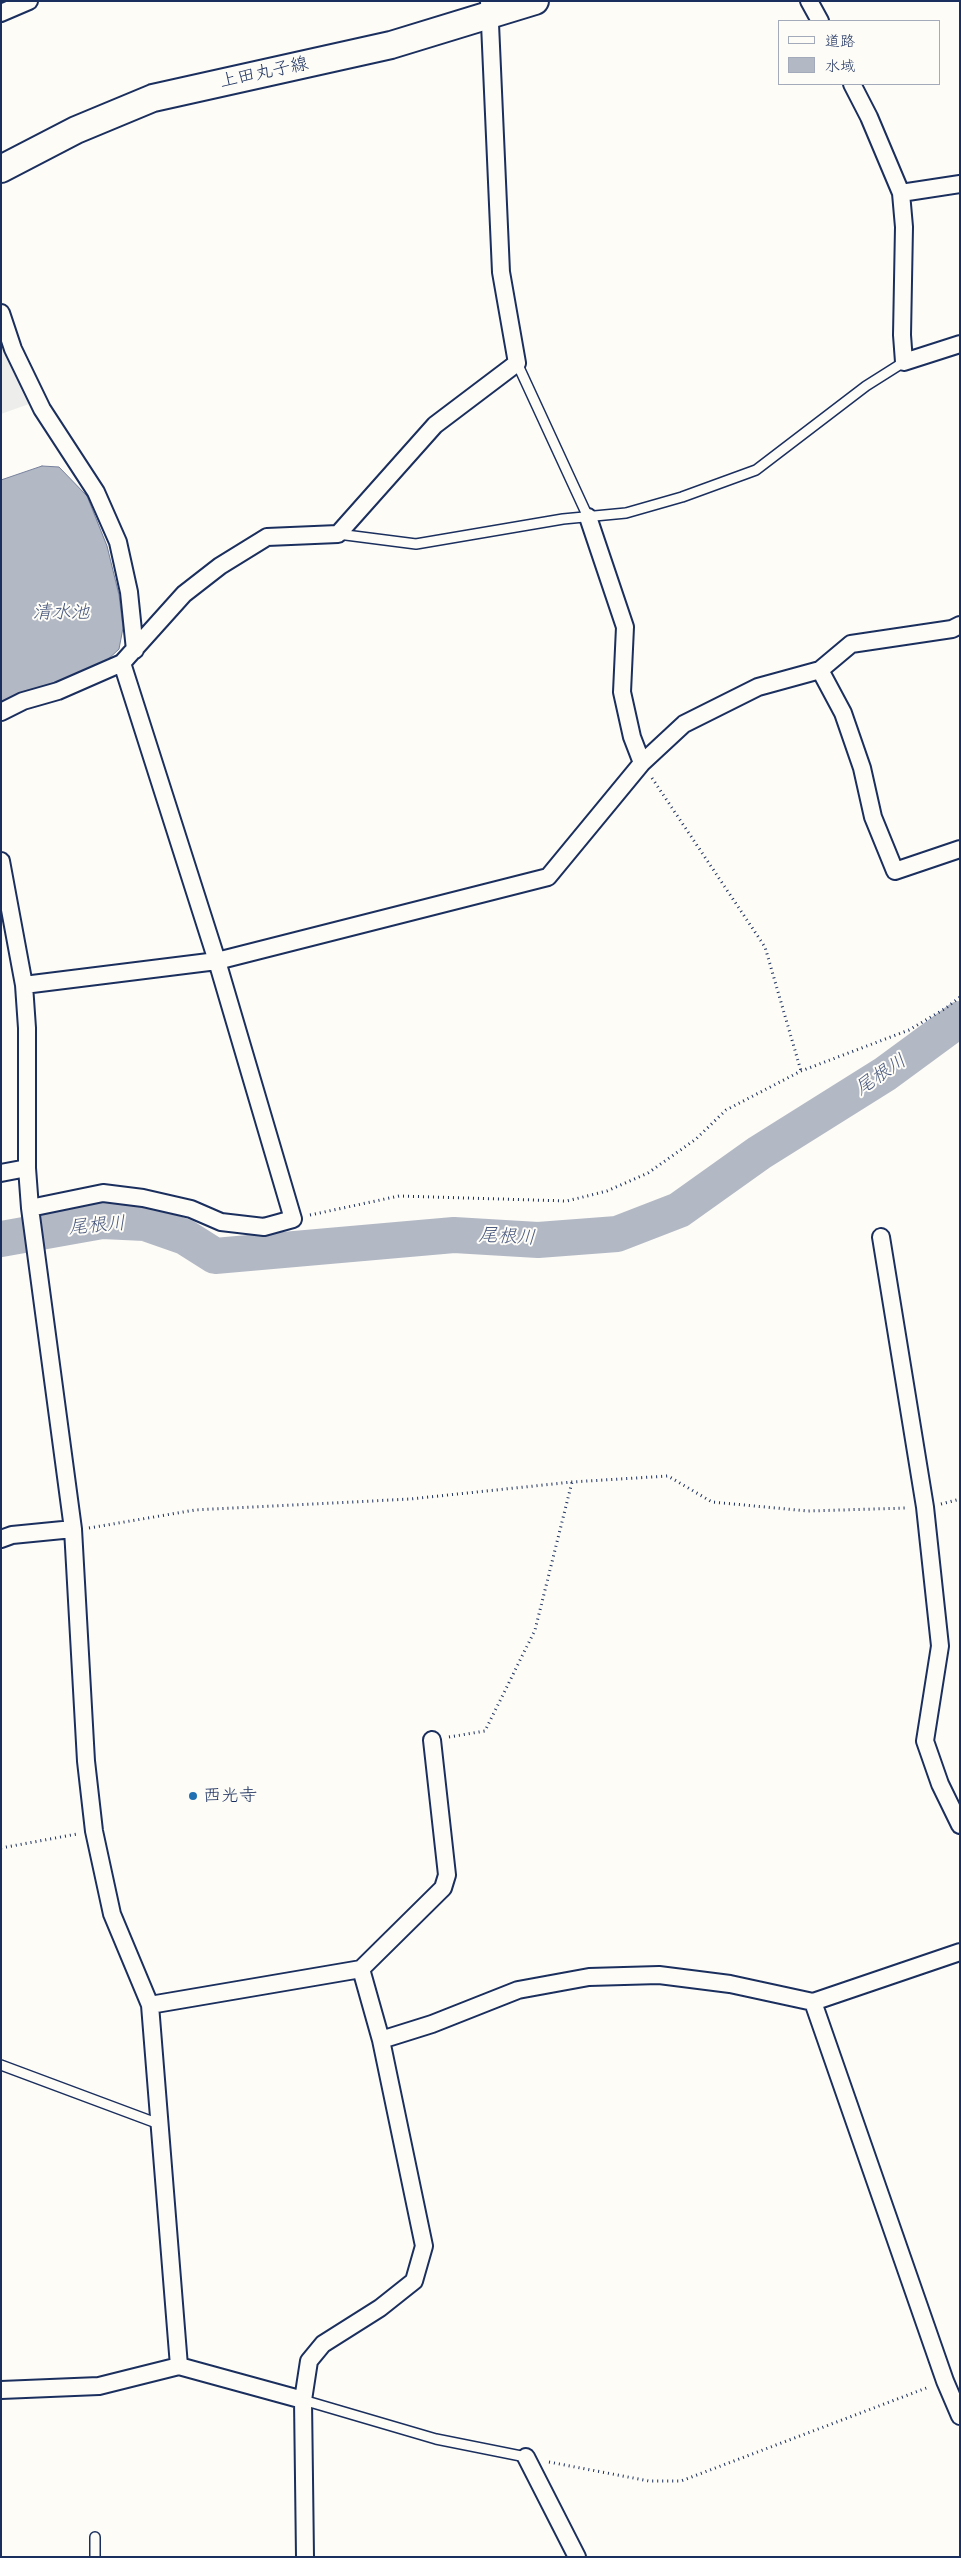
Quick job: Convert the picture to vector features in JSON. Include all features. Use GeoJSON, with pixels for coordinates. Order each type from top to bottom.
{"type":"FeatureCollection","features":[{"type":"Feature","properties":{"kind":"main road","name":"上田丸子線"},"geometry":{"type":"LineString","coordinates":[[1,170],[76,130],[152,98],[392,45],[489,8],[536,1]]}},
{"type":"Feature","properties":{"kind":"street"},"geometry":{"type":"LineString","coordinates":[[1,13],[29,1]]}},
{"type":"Feature","properties":{"kind":"street"},"geometry":{"type":"LineString","coordinates":[[809,1],[819,20]]}},
{"type":"Feature","properties":{"kind":"street"},"geometry":{"type":"LineString","coordinates":[[1,712],[23,701],[58,691],[122,663],[184,594],[220,566],[267,537],[338,534],[435,425],[516,363],[501,272],[489,8]]}},
{"type":"Feature","properties":{"kind":"street"},"geometry":{"type":"LineString","coordinates":[[853,85],[869,116],[900,193],[904,228],[904,362],[960,344]]}},
{"type":"Feature","properties":{"kind":"street"},"geometry":{"type":"LineString","coordinates":[[900,193],[960,184]]}},
{"type":"Feature","properties":{"kind":"street"},"geometry":{"type":"LineString","coordinates":[[1,313],[13,349],[42,409],[96,492],[118,542],[129,592],[135,650]]}},
{"type":"Feature","properties":{"kind":"street"},"geometry":{"type":"LineString","coordinates":[[588,517],[625,627],[622,692],[632,737],[642,763]]}},
{"type":"Feature","properties":{"kind":"street"},"geometry":{"type":"LineString","coordinates":[[24,985],[217,961],[548,877],[642,763],[684,724],[758,687],[820,670],[851,644],[952,629],[960,625]]}},
{"type":"Feature","properties":{"kind":"street"},"geometry":{"type":"LineString","coordinates":[[32,1215],[103,1193],[143,1198],[191,1209],[222,1222],[264,1227],[293,1219],[217,961],[122,663]]}},
{"type":"Feature","properties":{"kind":"street"},"geometry":{"type":"LineString","coordinates":[[820,670],[842,713],[862,768],[873,817],[895,871],[960,849]]}},
{"type":"Feature","properties":{"kind":"street"},"geometry":{"type":"LineString","coordinates":[[1,861],[24,985],[27,1028],[27,1168],[73,1529],[86,1760],[94,1831],[112,1914],[150,2005],[158,2124],[179,2366]]}},
{"type":"Feature","properties":{"kind":"street"},"geometry":{"type":"LineString","coordinates":[[1,1173],[27,1168]]}},
{"type":"Feature","properties":{"kind":"street"},"geometry":{"type":"LineString","coordinates":[[881,1237],[925,1507],[940,1646],[924,1741],[940,1784],[960,1825]]}},
{"type":"Feature","properties":{"kind":"street"},"geometry":{"type":"LineString","coordinates":[[1,1539],[12,1535],[73,1529]]}},
{"type":"Feature","properties":{"kind":"street"},"geometry":{"type":"LineString","coordinates":[[150,2005],[361,1969],[443,1888],[447,1876],[432,1740]]}},
{"type":"Feature","properties":{"kind":"street"},"geometry":{"type":"LineString","coordinates":[[382,2040],[432,2024],[518,1990],[589,1977],[659,1975],[730,1984],[813,2002],[960,1952]]}},
{"type":"Feature","properties":{"kind":"street"},"geometry":{"type":"LineString","coordinates":[[305,2557],[302,2400],[309,2361],[323,2344],[380,2308],[414,2280],[424,2246],[382,2040],[361,1969]]}},
{"type":"Feature","properties":{"kind":"street"},"geometry":{"type":"LineString","coordinates":[[813,2002],[945,2381],[960,2416]]}},
{"type":"Feature","properties":{"kind":"street"},"geometry":{"type":"LineString","coordinates":[[1,2390],[98,2386],[179,2366],[302,2400]]}},
{"type":"Feature","properties":{"kind":"street"},"geometry":{"type":"LineString","coordinates":[[526,2457],[577,2557]]}},
{"type":"Feature","properties":{"kind":"lane"},"geometry":{"type":"LineString","coordinates":[[338,534],[416,544],[563,519],[626,512],[672,499],[756,470],[866,386],[904,362]]}},
{"type":"Feature","properties":{"kind":"lane"},"geometry":{"type":"LineString","coordinates":[[516,363],[588,517]]}},
{"type":"Feature","properties":{"kind":"lane"},"geometry":{"type":"LineString","coordinates":[[1,2065],[158,2124]]}},
{"type":"Feature","properties":{"kind":"lane"},"geometry":{"type":"LineString","coordinates":[[302,2400],[436,2439],[526,2457]]}},
{"type":"Feature","properties":{"kind":"lane"},"geometry":{"type":"LineString","coordinates":[[95,2537],[95,2557]]}},
{"type":"Feature","properties":{"kind":"path"},"geometry":{"type":"LineString","coordinates":[[642,763],[765,948],[801,1071]]}},
{"type":"Feature","properties":{"kind":"path"},"geometry":{"type":"LineString","coordinates":[[293,1219],[353,1204],[400,1196],[568,1201],[607,1190],[648,1173],[696,1139],[726,1110],[801,1071],[909,1030],[946,1008],[960,997]]}},
{"type":"Feature","properties":{"kind":"path"},"geometry":{"type":"LineString","coordinates":[[73,1529],[97,1528],[194,1510],[410,1499],[572,1482],[668,1476],[712,1502],[808,1511],[925,1507]]}},
{"type":"Feature","properties":{"kind":"path"},"geometry":{"type":"LineString","coordinates":[[432,1740],[485,1730],[535,1630],[572,1482]]}},
{"type":"Feature","properties":{"kind":"path"},"geometry":{"type":"LineString","coordinates":[[1,1848],[94,1831]]}},
{"type":"Feature","properties":{"kind":"path"},"geometry":{"type":"LineString","coordinates":[[526,2457],[649,2481],[681,2481],[945,2381]]}},
{"type":"Feature","properties":{"kind":"shaded area"},"geometry":{"type":"Polygon","coordinates":[[[1,338],[29,404],[1,414],[1,338]]]}},
{"type":"Feature","properties":{"kind":"water","name":"清水池"},"geometry":{"type":"Polygon","coordinates":[[[42,466],[59,467],[87,496],[107,546],[119,595],[123,628],[119,649],[104,663],[1,705],[1,480],[42,466]]]}},
{"type":"Feature","properties":{"kind":"waterway","name":"尾根川"},"geometry":{"type":"LineString","coordinates":[[1,1239],[102,1221],[145,1223],[185,1237],[215,1256],[454,1235],[538,1240],[617,1234],[679,1210],[759,1153],[885,1074],[960,1019]]}},
{"type":"Feature","properties":{"kind":"place","name":"西光寺"},"geometry":{"type":"Point","coordinates":[193,1796]}}]}
